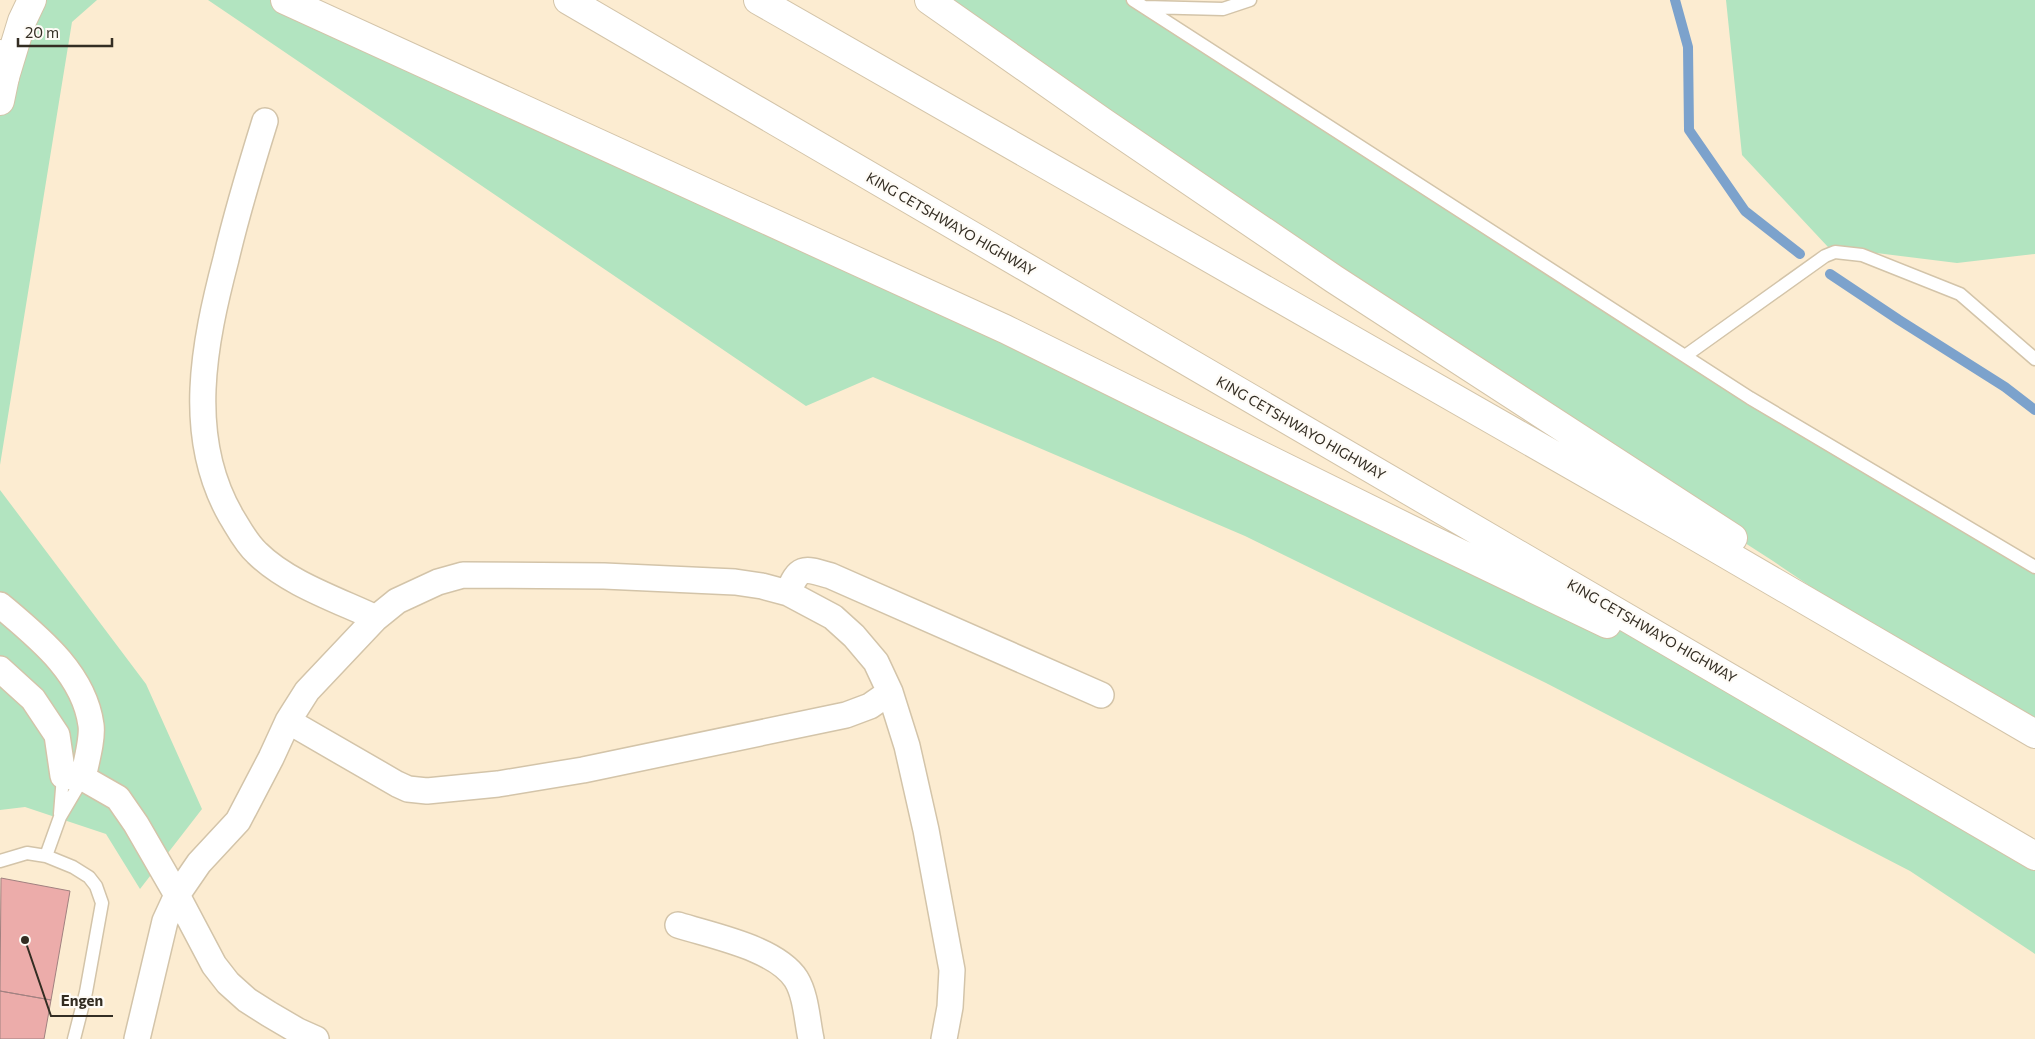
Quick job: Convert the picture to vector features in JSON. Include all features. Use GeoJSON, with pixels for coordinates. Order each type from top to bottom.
{"type":"FeatureCollection","features":[{"type":"Feature","properties":{"kind":"highway"},"geometry":{"type":"LineString","coordinates":[[2,77],[32,0]]}},
{"type":"Feature","properties":{"kind":"highway"},"geometry":{"type":"LineString","coordinates":[[285,0],[1005,329],[1588,616],[1731,677]]}},
{"type":"Feature","properties":{"kind":"highway","name":"KING CETSHWAYO HIGHWAY"},"geometry":{"type":"LineString","coordinates":[[568,0],[2035,856]]}},
{"type":"Feature","properties":{"kind":"highway"},"geometry":{"type":"LineString","coordinates":[[758,0],[1669,521],[2035,734]]}},
{"type":"Feature","properties":{"kind":"highway"},"geometry":{"type":"LineString","coordinates":[[929,0],[1103,122],[1334,279],[1772,563],[1995,711]]}},
{"type":"Feature","properties":{"kind":"street"},"geometry":{"type":"LineString","coordinates":[[265,121],[240,202],[212,312],[202,379],[202,410],[208,449],[215,478],[226,506],[242,536],[256,553],[275,568],[296,580],[376,618]]}},
{"type":"Feature","properties":{"kind":"street"},"geometry":{"type":"LineString","coordinates":[[788,593],[797,574],[814,571],[831,576],[1101,695]]}},
{"type":"Feature","properties":{"kind":"street"},"geometry":{"type":"LineString","coordinates":[[136,1039],[165,921],[177,895],[199,862],[238,821],[288,721],[306,691],[376,618],[397,601],[438,582],[463,575],[604,576],[736,582],[788,593],[833,617],[854,636],[876,662],[890,692],[907,746],[924,821],[952,970],[950,1007],[944,1039]]}},
{"type":"Feature","properties":{"kind":"street"},"geometry":{"type":"LineString","coordinates":[[0,605],[34,634],[75,679],[85,699],[92,726],[73,777]]}},
{"type":"Feature","properties":{"kind":"street"},"geometry":{"type":"LineString","coordinates":[[0,669],[34,698],[57,735],[73,777],[118,798],[136,824],[177,895],[214,965],[228,983],[254,1004],[298,1031],[316,1039]]}},
{"type":"Feature","properties":{"kind":"street"},"geometry":{"type":"LineString","coordinates":[[288,721],[397,784],[408,789],[427,791],[498,784],[583,770],[836,717],[870,706],[890,692]]}},
{"type":"Feature","properties":{"kind":"street"},"geometry":{"type":"LineString","coordinates":[[678,925],[752,948],[789,970],[800,987],[811,1039]]}},
{"type":"Feature","properties":{"kind":"lane"},"geometry":{"type":"LineString","coordinates":[[1133,0],[1750,398],[2035,567]]}},
{"type":"Feature","properties":{"kind":"lane"},"geometry":{"type":"LineString","coordinates":[[1145,7],[1223,9],[1250,0]]}},
{"type":"Feature","properties":{"kind":"lane"},"geometry":{"type":"LineString","coordinates":[[1685,356],[1825,256],[1835,252],[1862,255],[1960,294],[2035,359]]}},
{"type":"Feature","properties":{"kind":"lane"},"geometry":{"type":"LineString","coordinates":[[46,856],[73,777]]}},
{"type":"Feature","properties":{"kind":"lane"},"geometry":{"type":"LineString","coordinates":[[60,817],[73,777]]}},
{"type":"Feature","properties":{"kind":"lane"},"geometry":{"type":"LineString","coordinates":[[0,861],[27,853],[46,856],[73,867],[89,877],[96,886],[102,903],[86,992],[74,1039]]}},
{"type":"Feature","properties":{"kind":"green space"},"geometry":{"type":"Polygon","coordinates":[[[32,0],[97,0],[72,22],[0,465],[0,101],[32,0]]]}},
{"type":"Feature","properties":{"kind":"green space"},"geometry":{"type":"Polygon","coordinates":[[[208,0],[285,0],[1731,677],[2035,856],[2035,954],[1910,871],[1546,683],[1245,536],[873,377],[806,406],[208,0]]]}},
{"type":"Feature","properties":{"kind":"green space"},"geometry":{"type":"Polygon","coordinates":[[[933,0],[1133,0],[1685,356],[2035,567],[2035,734],[1995,711],[1773,561],[1546,415],[933,0]]]}},
{"type":"Feature","properties":{"kind":"green space"},"geometry":{"type":"Polygon","coordinates":[[[1726,0],[2035,0],[2035,254],[1957,263],[1828,247],[1742,155],[1726,0]]]}},
{"type":"Feature","properties":{"kind":"green space"},"geometry":{"type":"Polygon","coordinates":[[[0,490],[146,684],[202,809],[140,889],[106,834],[25,807],[0,810],[0,490]]]}},
{"type":"Feature","properties":{"kind":"building"},"geometry":{"type":"Polygon","coordinates":[[[1,878],[70,891],[51,1000],[0,991],[1,878]]]}},
{"type":"Feature","properties":{"kind":"building"},"geometry":{"type":"Polygon","coordinates":[[[0,991],[51,1000],[44,1039],[0,1039],[0,991]]]}},
{"type":"Feature","properties":{"kind":"waterway"},"geometry":{"type":"LineString","coordinates":[[1675,0],[1688,47],[1689,130],[1745,211],[1800,254]]}},
{"type":"Feature","properties":{"kind":"waterway"},"geometry":{"type":"LineString","coordinates":[[1830,274],[2005,387],[2035,410]]}},
{"type":"Feature","properties":{"kind":"place","name":"Engen"},"geometry":{"type":"Point","coordinates":[25,940]}}]}
